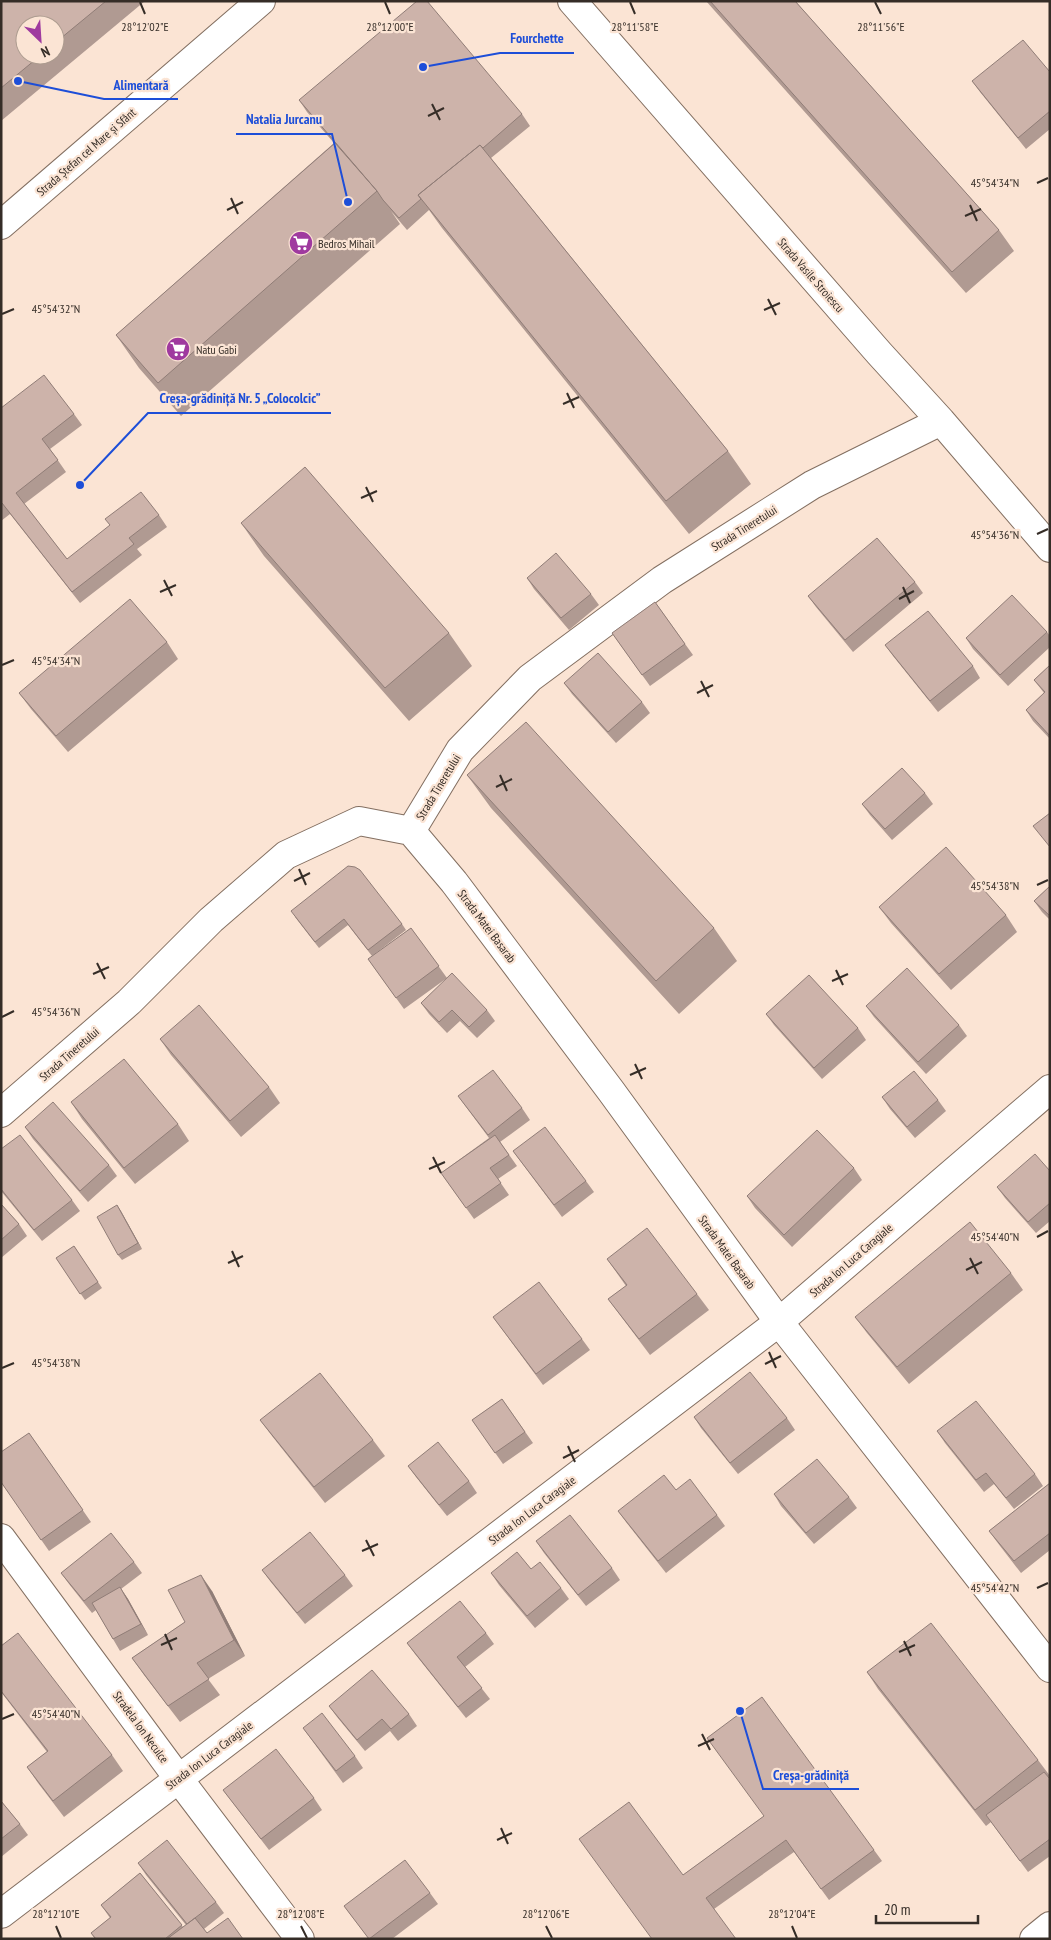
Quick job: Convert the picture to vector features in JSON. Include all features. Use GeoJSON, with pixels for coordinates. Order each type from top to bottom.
{"type":"FeatureCollection","features":[{"type":"Feature","properties":{"kind":"street","name":"Strada Ștefan cel Mare și Sfânt"},"geometry":{"type":"LineString","coordinates":[[1,225],[261,1]]}},
{"type":"Feature","properties":{"kind":"street","name":"Strada Vasile Stroiescu"},"geometry":{"type":"LineString","coordinates":[[572,1],[872,345],[942,421],[1050,548]]}},
{"type":"Feature","properties":{"kind":"street","name":"Strada Tineretului"},"geometry":{"type":"LineString","coordinates":[[1,1113],[129,1002],[211,920],[286,855],[359,821],[410,832],[460,750],[530,678],[662,580],[812,485],[942,421]]}},
{"type":"Feature","properties":{"kind":"street","name":"Strada Matei Basarab"},"geometry":{"type":"LineString","coordinates":[[410,832],[466,897],[611,1091],[778,1322],[1050,1668]]}},
{"type":"Feature","properties":{"kind":"street","name":"Strada Ion Luca Caragiale"},"geometry":{"type":"LineString","coordinates":[[1,1914],[778,1322],[1050,1090]]}},
{"type":"Feature","properties":{"kind":"street","name":"Stradela Ion Neculce"},"geometry":{"type":"LineString","coordinates":[[1,1538],[178,1778],[300,1939]]}},
{"type":"Feature","properties":{"kind":"street"},"geometry":{"type":"LineString","coordinates":[[1034,1939],[1050,1926]]}},
{"type":"Feature","properties":{"kind":"building"},"geometry":{"type":"Polygon","coordinates":[[[1,1],[106,1],[65,35],[65,15],[15,15],[15,65],[29,65],[1,88],[1,1]]]}},
{"type":"Feature","properties":{"kind":"building"},"geometry":{"type":"Polygon","coordinates":[[[417,1],[427,1],[522,114],[483,148],[480,145],[418,195],[421,199],[399,218],[299,100],[417,1]]]}},
{"type":"Feature","properties":{"kind":"building"},"geometry":{"type":"Polygon","coordinates":[[[710,1],[795,1],[999,230],[952,272],[710,1]]]}},
{"type":"Feature","properties":{"kind":"building"},"geometry":{"type":"Polygon","coordinates":[[[1023,40],[1050,72],[1050,111],[1018,138],[972,81],[1023,40]]]}},
{"type":"Feature","properties":{"kind":"building"},"geometry":{"type":"Polygon","coordinates":[[[335,143],[377,191],[158,383],[116,335],[335,143]]]}},
{"type":"Feature","properties":{"kind":"building"},"geometry":{"type":"Polygon","coordinates":[[[480,145],[728,451],[666,501],[418,195],[480,145]]]}},
{"type":"Feature","properties":{"kind":"building"},"geometry":{"type":"Polygon","coordinates":[[[44,375],[74,414],[42,439],[58,460],[16,493],[67,559],[110,525],[105,519],[141,492],[159,515],[129,538],[134,544],[72,592],[1,504],[1,408],[44,375]]]}},
{"type":"Feature","properties":{"kind":"building"},"geometry":{"type":"Polygon","coordinates":[[[305,467],[449,633],[385,688],[241,523],[305,467]]]}},
{"type":"Feature","properties":{"kind":"building"},"geometry":{"type":"Polygon","coordinates":[[[877,538],[915,582],[845,640],[808,596],[877,538]]]}},
{"type":"Feature","properties":{"kind":"building"},"geometry":{"type":"Polygon","coordinates":[[[556,553],[591,594],[561,618],[527,578],[556,553]]]}},
{"type":"Feature","properties":{"kind":"building"},"geometry":{"type":"Polygon","coordinates":[[[1012,595],[1047,632],[1000,675],[966,638],[1012,595]]]}},
{"type":"Feature","properties":{"kind":"building"},"geometry":{"type":"Polygon","coordinates":[[[130,599],[167,642],[56,736],[19,693],[130,599]]]}},
{"type":"Feature","properties":{"kind":"building"},"geometry":{"type":"Polygon","coordinates":[[[655,602],[685,644],[642,675],[612,633],[655,602]]]}},
{"type":"Feature","properties":{"kind":"building"},"geometry":{"type":"Polygon","coordinates":[[[928,611],[973,666],[930,701],[885,645],[928,611]]]}},
{"type":"Feature","properties":{"kind":"building"},"geometry":{"type":"Polygon","coordinates":[[[598,653],[642,702],[608,732],[564,683],[598,653]]]}},
{"type":"Feature","properties":{"kind":"building"},"geometry":{"type":"Polygon","coordinates":[[[1050,665],[1050,736],[1026,710],[1045,692],[1034,680],[1050,665]]]}},
{"type":"Feature","properties":{"kind":"building"},"geometry":{"type":"Polygon","coordinates":[[[526,722],[714,928],[656,981],[467,775],[526,722]]]}},
{"type":"Feature","properties":{"kind":"building"},"geometry":{"type":"Polygon","coordinates":[[[902,768],[925,793],[885,829],[862,804],[902,768]]]}},
{"type":"Feature","properties":{"kind":"building"},"geometry":{"type":"Polygon","coordinates":[[[1050,813],[1050,847],[1033,826],[1050,813]]]}},
{"type":"Feature","properties":{"kind":"building"},"geometry":{"type":"Polygon","coordinates":[[[946,847],[1006,915],[939,974],[879,907],[946,847]]]}},
{"type":"Feature","properties":{"kind":"building"},"geometry":{"type":"Polygon","coordinates":[[[348,866],[360,870],[402,924],[368,950],[344,919],[315,942],[291,911],[348,866]]]}},
{"type":"Feature","properties":{"kind":"building"},"geometry":{"type":"Polygon","coordinates":[[[1050,886],[1050,916],[1034,901],[1050,886]]]}},
{"type":"Feature","properties":{"kind":"building"},"geometry":{"type":"Polygon","coordinates":[[[411,928],[439,966],[396,998],[368,959],[411,928]]]}},
{"type":"Feature","properties":{"kind":"building"},"geometry":{"type":"Polygon","coordinates":[[[907,968],[959,1025],[918,1062],[866,1006],[907,968]]]}},
{"type":"Feature","properties":{"kind":"building"},"geometry":{"type":"Polygon","coordinates":[[[452,973],[487,1010],[469,1027],[452,1010],[439,1022],[421,1003],[452,973]]]}},
{"type":"Feature","properties":{"kind":"building"},"geometry":{"type":"Polygon","coordinates":[[[809,975],[858,1028],[814,1068],[766,1014],[809,975]]]}},
{"type":"Feature","properties":{"kind":"building"},"geometry":{"type":"Polygon","coordinates":[[[199,1005],[269,1087],[230,1121],[160,1039],[199,1005]]]}},
{"type":"Feature","properties":{"kind":"building"},"geometry":{"type":"Polygon","coordinates":[[[124,1059],[178,1124],[124,1168],[71,1102],[124,1059]]]}},
{"type":"Feature","properties":{"kind":"building"},"geometry":{"type":"Polygon","coordinates":[[[493,1070],[522,1108],[488,1135],[458,1096],[493,1070]]]}},
{"type":"Feature","properties":{"kind":"building"},"geometry":{"type":"Polygon","coordinates":[[[914,1071],[938,1100],[907,1127],[882,1097],[914,1071]]]}},
{"type":"Feature","properties":{"kind":"building"},"geometry":{"type":"Polygon","coordinates":[[[53,1102],[109,1165],[80,1191],[25,1127],[53,1102]]]}},
{"type":"Feature","properties":{"kind":"building"},"geometry":{"type":"Polygon","coordinates":[[[545,1127],[586,1181],[554,1205],[513,1151],[545,1127]]]}},
{"type":"Feature","properties":{"kind":"building"},"geometry":{"type":"Polygon","coordinates":[[[817,1130],[854,1168],[784,1235],[747,1196],[817,1130]]]}},
{"type":"Feature","properties":{"kind":"building"},"geometry":{"type":"Polygon","coordinates":[[[20,1135],[72,1200],[34,1230],[1,1189],[1,1149],[20,1135]]]}},
{"type":"Feature","properties":{"kind":"building"},"geometry":{"type":"Polygon","coordinates":[[[495,1135],[509,1155],[490,1168],[501,1183],[466,1208],[441,1173],[495,1135]]]}},
{"type":"Feature","properties":{"kind":"building"},"geometry":{"type":"Polygon","coordinates":[[[1035,1154],[1050,1171],[1050,1203],[1028,1222],[997,1187],[1035,1154]]]}},
{"type":"Feature","properties":{"kind":"building"},"geometry":{"type":"Polygon","coordinates":[[[1,1204],[19,1224],[1,1240],[1,1204]]]}},
{"type":"Feature","properties":{"kind":"building"},"geometry":{"type":"Polygon","coordinates":[[[117,1205],[138,1243],[118,1255],[97,1217],[117,1205]]]}},
{"type":"Feature","properties":{"kind":"building"},"geometry":{"type":"Polygon","coordinates":[[[970,1222],[1011,1273],[897,1367],[855,1317],[970,1222]]]}},
{"type":"Feature","properties":{"kind":"building"},"geometry":{"type":"Polygon","coordinates":[[[647,1228],[697,1294],[639,1339],[608,1299],[627,1285],[607,1259],[647,1228]]]}},
{"type":"Feature","properties":{"kind":"building"},"geometry":{"type":"Polygon","coordinates":[[[74,1246],[98,1282],[80,1294],[56,1258],[74,1246]]]}},
{"type":"Feature","properties":{"kind":"building"},"geometry":{"type":"Polygon","coordinates":[[[539,1282],[582,1339],[536,1374],[493,1317],[539,1282]]]}},
{"type":"Feature","properties":{"kind":"building"},"geometry":{"type":"Polygon","coordinates":[[[750,1372],[787,1418],[730,1463],[694,1417],[750,1372]]]}},
{"type":"Feature","properties":{"kind":"building"},"geometry":{"type":"Polygon","coordinates":[[[320,1373],[373,1440],[314,1487],[260,1420],[320,1373]]]}},
{"type":"Feature","properties":{"kind":"building"},"geometry":{"type":"Polygon","coordinates":[[[502,1399],[525,1432],[495,1453],[472,1420],[502,1399]]]}},
{"type":"Feature","properties":{"kind":"building"},"geometry":{"type":"Polygon","coordinates":[[[976,1401],[1035,1474],[1006,1498],[986,1473],[976,1480],[937,1431],[976,1401]]]}},
{"type":"Feature","properties":{"kind":"building"},"geometry":{"type":"Polygon","coordinates":[[[29,1433],[83,1510],[41,1540],[1,1482],[1,1452],[29,1433]]]}},
{"type":"Feature","properties":{"kind":"building"},"geometry":{"type":"Polygon","coordinates":[[[438,1442],[469,1481],[439,1505],[408,1466],[438,1442]]]}},
{"type":"Feature","properties":{"kind":"building"},"geometry":{"type":"Polygon","coordinates":[[[817,1459],[849,1497],[806,1533],[774,1494],[817,1459]]]}},
{"type":"Feature","properties":{"kind":"building"},"geometry":{"type":"Polygon","coordinates":[[[664,1475],[676,1490],[690,1479],[717,1515],[658,1561],[618,1511],[664,1475]]]}},
{"type":"Feature","properties":{"kind":"building"},"geometry":{"type":"Polygon","coordinates":[[[1050,1483],[1050,1533],[1014,1561],[989,1531],[1050,1483]]]}},
{"type":"Feature","properties":{"kind":"building"},"geometry":{"type":"Polygon","coordinates":[[[570,1515],[612,1568],[578,1595],[536,1541],[570,1515]]]}},
{"type":"Feature","properties":{"kind":"building"},"geometry":{"type":"Polygon","coordinates":[[[310,1532],[345,1575],[297,1613],[262,1570],[310,1532]]]}},
{"type":"Feature","properties":{"kind":"building"},"geometry":{"type":"Polygon","coordinates":[[[111,1533],[134,1562],[84,1601],[61,1573],[111,1533]]]}},
{"type":"Feature","properties":{"kind":"building"},"geometry":{"type":"Polygon","coordinates":[[[517,1552],[531,1569],[540,1562],[561,1588],[527,1616],[491,1573],[517,1552]]]}},
{"type":"Feature","properties":{"kind":"building"},"geometry":{"type":"Polygon","coordinates":[[[201,1575],[234,1640],[197,1663],[209,1679],[168,1706],[132,1658],[185,1622],[168,1590],[201,1575]]]}},
{"type":"Feature","properties":{"kind":"building"},"geometry":{"type":"Polygon","coordinates":[[[120,1587],[141,1624],[113,1639],[92,1603],[120,1587]]]}},
{"type":"Feature","properties":{"kind":"building"},"geometry":{"type":"Polygon","coordinates":[[[460,1601],[486,1633],[457,1657],[482,1688],[458,1707],[407,1643],[460,1601]]]}},
{"type":"Feature","properties":{"kind":"building"},"geometry":{"type":"Polygon","coordinates":[[[931,1623],[1038,1760],[975,1810],[867,1672],[931,1623]]]}},
{"type":"Feature","properties":{"kind":"building"},"geometry":{"type":"Polygon","coordinates":[[[18,1633],[112,1755],[53,1801],[27,1767],[48,1751],[1,1691],[1,1646],[18,1633]]]}},
{"type":"Feature","properties":{"kind":"building"},"geometry":{"type":"Polygon","coordinates":[[[372,1670],[409,1714],[391,1729],[382,1719],[357,1740],[329,1706],[372,1670]]]}},
{"type":"Feature","properties":{"kind":"building"},"geometry":{"type":"Polygon","coordinates":[[[762,1697],[874,1850],[821,1889],[786,1840],[706,1898],[736,1939],[652,1939],[579,1839],[629,1802],[683,1875],[764,1816],[707,1738],[762,1697]]]}},
{"type":"Feature","properties":{"kind":"building"},"geometry":{"type":"Polygon","coordinates":[[[322,1713],[355,1756],[336,1771],[303,1728],[322,1713]]]}},
{"type":"Feature","properties":{"kind":"building"},"geometry":{"type":"Polygon","coordinates":[[[276,1749],[314,1798],[261,1839],[223,1790],[276,1749]]]}},
{"type":"Feature","properties":{"kind":"building"},"geometry":{"type":"Polygon","coordinates":[[[1044,1772],[1050,1779],[1050,1839],[1020,1861],[986,1815],[1044,1772]]]}},
{"type":"Feature","properties":{"kind":"building"},"geometry":{"type":"Polygon","coordinates":[[[1,1801],[20,1824],[1,1839],[1,1801]]]}},
{"type":"Feature","properties":{"kind":"building"},"geometry":{"type":"Polygon","coordinates":[[[167,1840],[216,1902],[187,1924],[138,1863],[167,1840]]]}},
{"type":"Feature","properties":{"kind":"building"},"geometry":{"type":"Polygon","coordinates":[[[405,1860],[430,1893],[369,1939],[344,1906],[405,1860]]]}},
{"type":"Feature","properties":{"kind":"building"},"geometry":{"type":"Polygon","coordinates":[[[140,1873],[182,1925],[165,1939],[96,1939],[91,1933],[111,1917],[101,1905],[140,1873]]]}},
{"type":"Feature","properties":{"kind":"building"},"geometry":{"type":"Polygon","coordinates":[[[195,1918],[207,1933],[228,1918],[243,1939],[167,1939],[195,1918]]]}},
{"type":"Feature","properties":{"kind":"place","name":"Fourchette"},"geometry":{"type":"Point","coordinates":[423,67]}},
{"type":"Feature","properties":{"kind":"place","name":"Alimentară"},"geometry":{"type":"Point","coordinates":[18,81]}},
{"type":"Feature","properties":{"kind":"place","name":"Natalia Jurcanu"},"geometry":{"type":"Point","coordinates":[348,202]}},
{"type":"Feature","properties":{"kind":"place","name":"Bedros Mihail"},"geometry":{"type":"Point","coordinates":[301,243]}},
{"type":"Feature","properties":{"kind":"place","name":"Natu Gabi"},"geometry":{"type":"Point","coordinates":[178,349]}},
{"type":"Feature","properties":{"kind":"place","name":"Creșa-grădiniță Nr. 5 „Colocolcic”"},"geometry":{"type":"Point","coordinates":[80,485]}},
{"type":"Feature","properties":{"kind":"place","name":"Creșa-grădiniță"},"geometry":{"type":"Point","coordinates":[740,1711]}}]}
